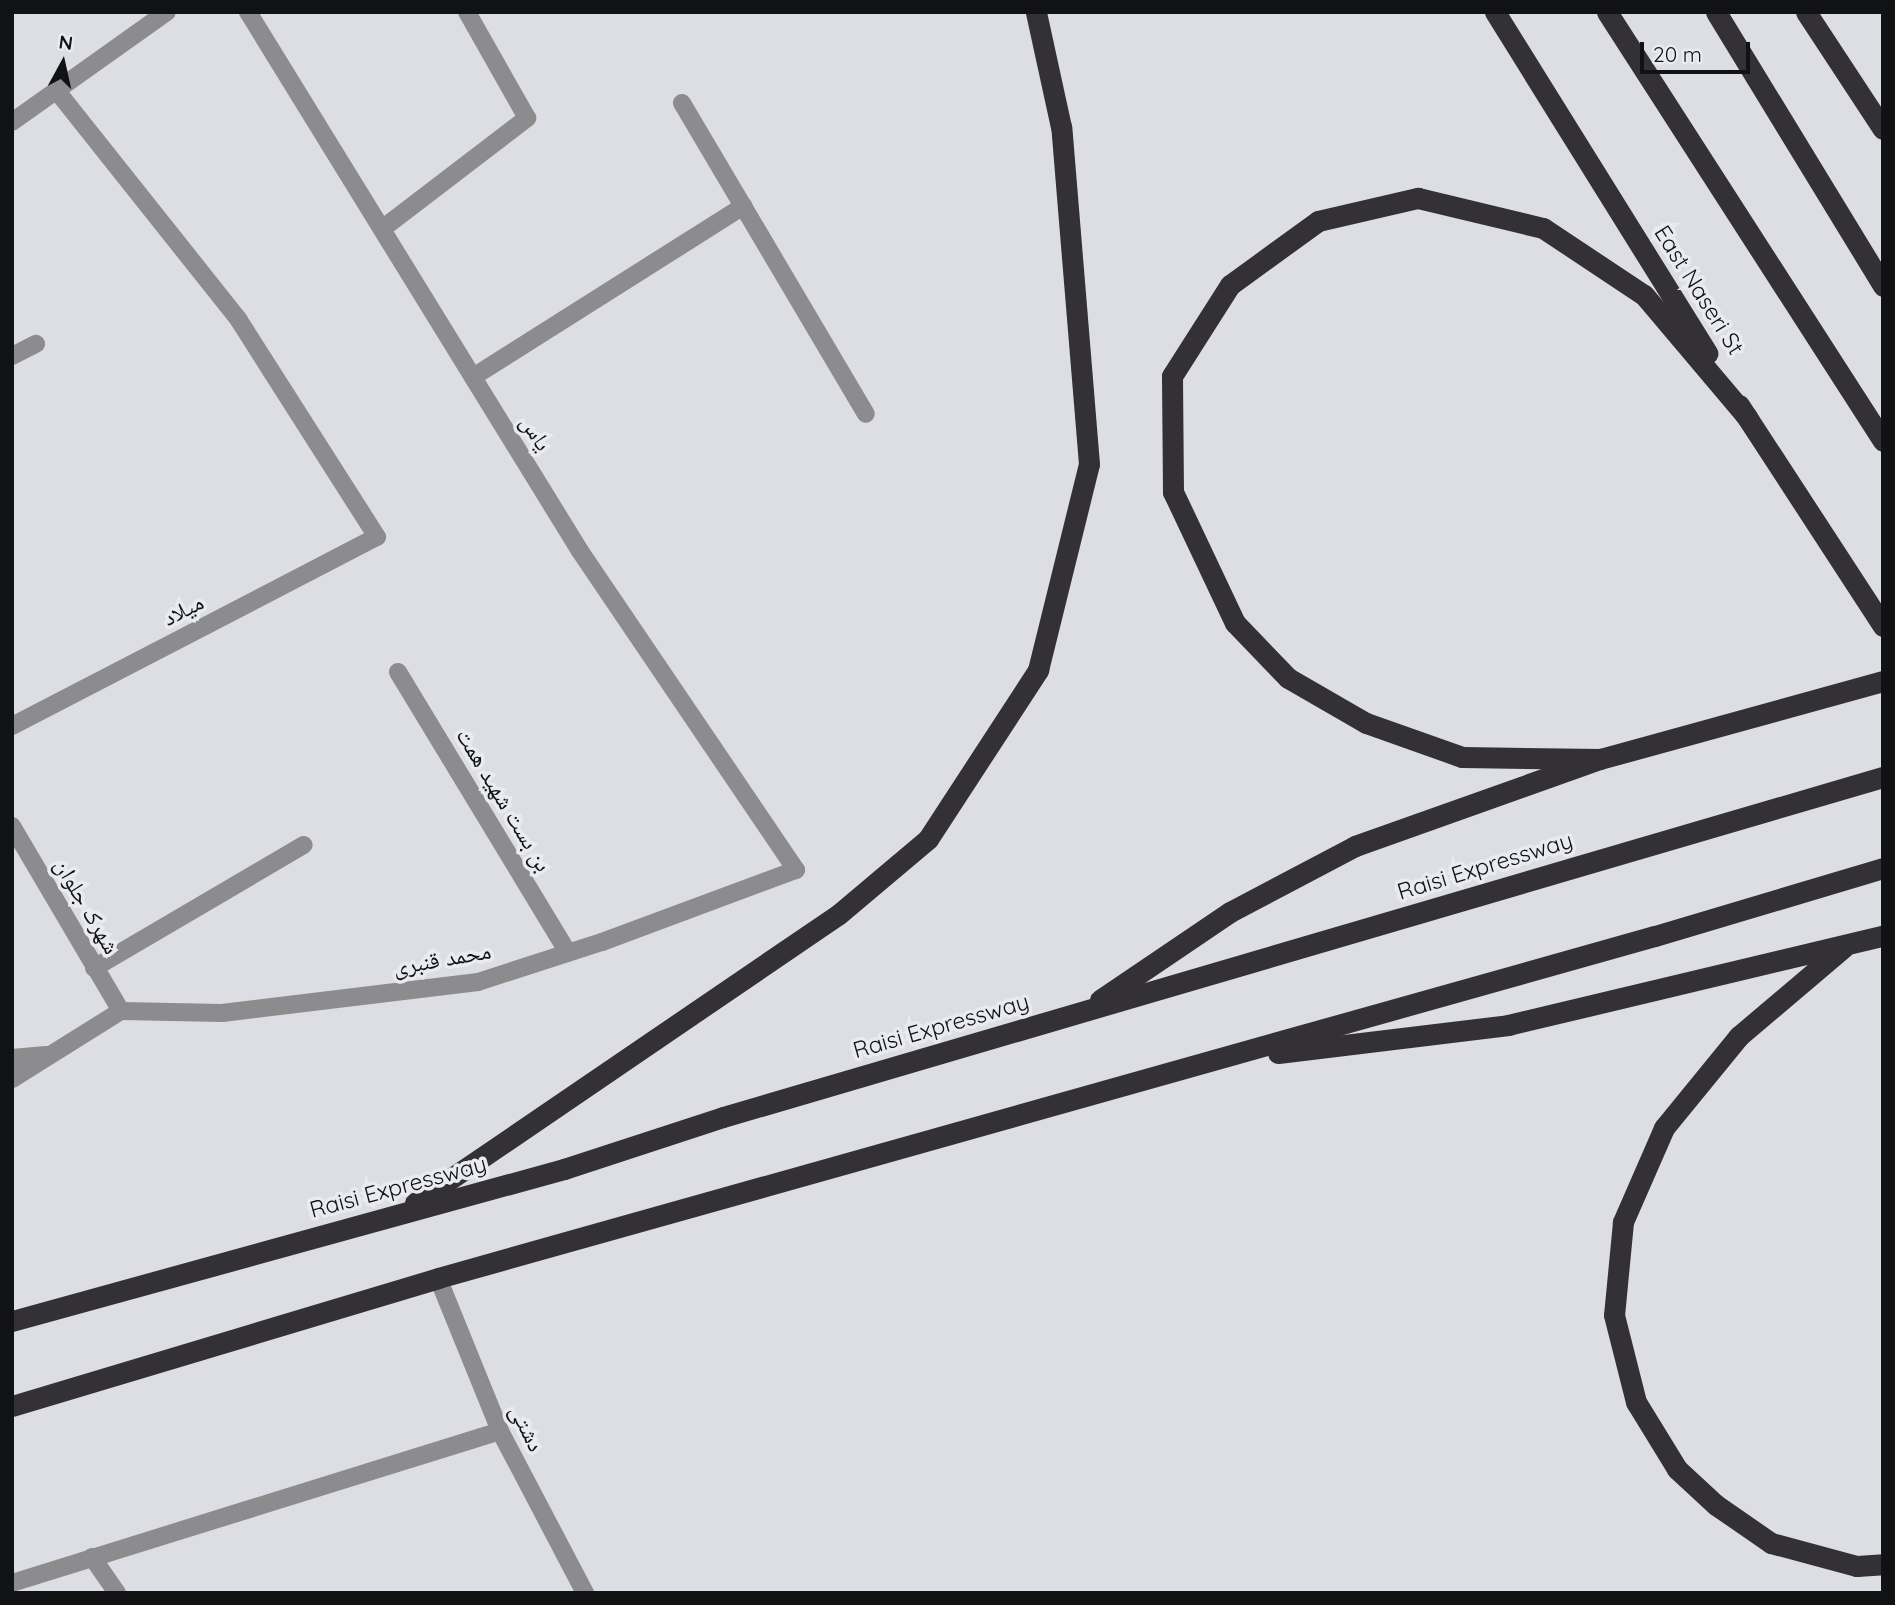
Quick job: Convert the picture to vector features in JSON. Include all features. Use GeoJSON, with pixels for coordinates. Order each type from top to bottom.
{"type":"FeatureCollection","features":[{"type":"Feature","properties":{"kind":"highway"},"geometry":{"type":"LineString","coordinates":[[399,1214],[839,914],[928,839],[1038,670],[1089,464],[1061,127],[1036,12]]}},
{"type":"Feature","properties":{"kind":"highway","name":"East Naseri St"},"geometry":{"type":"LineString","coordinates":[[1495,12],[1747,417],[1883,626]]}},
{"type":"Feature","properties":{"kind":"highway"},"geometry":{"type":"LineString","coordinates":[[1607,12],[1883,441]]}},
{"type":"Feature","properties":{"kind":"highway"},"geometry":{"type":"LineString","coordinates":[[1716,12],[1883,286]]}},
{"type":"Feature","properties":{"kind":"highway"},"geometry":{"type":"LineString","coordinates":[[1807,12],[1883,129]]}},
{"type":"Feature","properties":{"kind":"highway"},"geometry":{"type":"LineString","coordinates":[[1600,759],[1462,757],[1366,723],[1288,678],[1235,623],[1173,492],[1172,376],[1230,285],[1318,221],[1418,198],[1543,228],[1644,295],[1747,417]]}},
{"type":"Feature","properties":{"kind":"highway"},"geometry":{"type":"LineString","coordinates":[[1082,1012],[1230,912],[1355,846],[1600,759],[1883,681]]}},
{"type":"Feature","properties":{"kind":"highway","name":"Raisi Expressway"},"geometry":{"type":"LineString","coordinates":[[12,1321],[564,1169],[723,1117],[1883,777]]}},
{"type":"Feature","properties":{"kind":"highway"},"geometry":{"type":"LineString","coordinates":[[12,1406],[438,1278],[1217,1060],[1883,867]]}},
{"type":"Feature","properties":{"kind":"highway"},"geometry":{"type":"LineString","coordinates":[[1217,1060],[1508,1025],[1883,936]]}},
{"type":"Feature","properties":{"kind":"highway"},"geometry":{"type":"LineString","coordinates":[[1844,947],[1739,1036],[1664,1128],[1623,1222],[1614,1315],[1636,1402],[1677,1469],[1716,1504],[1771,1543],[1857,1566],[1883,1563]]}},
{"type":"Feature","properties":{"kind":"street"},"geometry":{"type":"LineString","coordinates":[[12,122],[167,12]]}},
{"type":"Feature","properties":{"kind":"street","name":"یاس"},"geometry":{"type":"LineString","coordinates":[[248,12],[580,551],[796,870]]}},
{"type":"Feature","properties":{"kind":"street"},"geometry":{"type":"LineString","coordinates":[[382,229],[527,118],[467,12]]}},
{"type":"Feature","properties":{"kind":"street","name":"میلاد"},"geometry":{"type":"LineString","coordinates":[[12,726],[377,537],[239,320],[57,91]]}},
{"type":"Feature","properties":{"kind":"street"},"geometry":{"type":"LineString","coordinates":[[682,103],[866,414]]}},
{"type":"Feature","properties":{"kind":"street"},"geometry":{"type":"LineString","coordinates":[[473,377],[743,206]]}},
{"type":"Feature","properties":{"kind":"street"},"geometry":{"type":"LineString","coordinates":[[12,356],[36,344]]}},
{"type":"Feature","properties":{"kind":"street","name":"بن بست شهید همت"},"geometry":{"type":"LineString","coordinates":[[398,671],[568,953]]}},
{"type":"Feature","properties":{"kind":"street","name":"شهرک جلوان"},"geometry":{"type":"LineString","coordinates":[[12,826],[121,1011]]}},
{"type":"Feature","properties":{"kind":"street"},"geometry":{"type":"LineString","coordinates":[[94,968],[304,845]]}},
{"type":"Feature","properties":{"kind":"street","name":"محمد قنبری"},"geometry":{"type":"LineString","coordinates":[[121,1011],[222,1013],[464,984],[568,953],[796,870]]}},
{"type":"Feature","properties":{"kind":"street"},"geometry":{"type":"LineString","coordinates":[[12,1079],[121,1011]]}},
{"type":"Feature","properties":{"kind":"street"},"geometry":{"type":"LineString","coordinates":[[12,1058],[53,1054]]}},
{"type":"Feature","properties":{"kind":"street","name":"دشتی"},"geometry":{"type":"LineString","coordinates":[[438,1278],[499,1432],[585,1593]]}},
{"type":"Feature","properties":{"kind":"street"},"geometry":{"type":"LineString","coordinates":[[12,1583],[499,1432]]}},
{"type":"Feature","properties":{"kind":"street"},"geometry":{"type":"LineString","coordinates":[[92,1557],[117,1593]]}}]}
